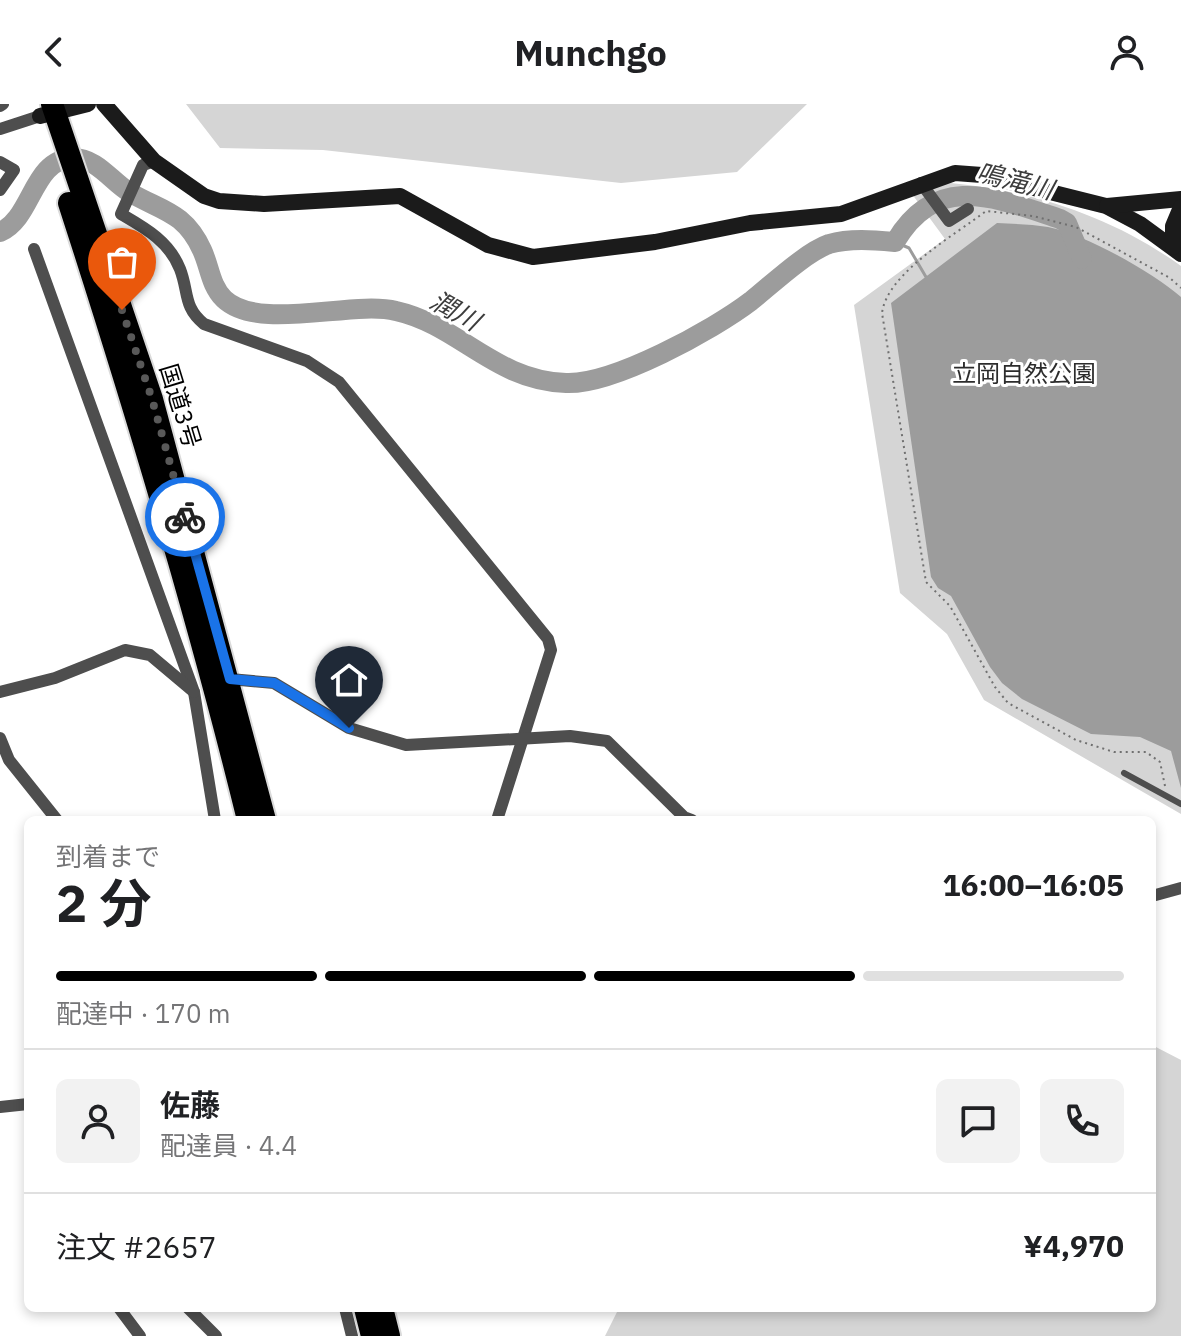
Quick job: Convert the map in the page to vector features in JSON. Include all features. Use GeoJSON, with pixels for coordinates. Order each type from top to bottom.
{"type":"FeatureCollection","features":[{"type":"Feature","properties":{"kind":"highway","name":"国道3号"},"geometry":{"type":"LineString","coordinates":[[46,109],[73,190],[134,403],[247,816]]}},
{"type":"Feature","properties":{"kind":"highway","name":"国道3号"},"geometry":{"type":"LineString","coordinates":[[213,685],[263,816]]}},
{"type":"Feature","properties":{"kind":"highway"},"geometry":{"type":"LineString","coordinates":[[366,1312],[372,1336]]}},
{"type":"Feature","properties":{"kind":"highway"},"geometry":{"type":"LineString","coordinates":[[383,1312],[389,1336]]}},
{"type":"Feature","properties":{"kind":"street"},"geometry":{"type":"LineString","coordinates":[[0,129],[46,109],[88,104]]}},
{"type":"Feature","properties":{"kind":"street"},"geometry":{"type":"LineString","coordinates":[[104,104],[148,163],[204,196],[219,201],[264,204],[400,196],[488,245],[533,257],[655,242],[750,223],[841,214],[955,173],[982,175],[1106,206],[1140,224],[1177,251]]}},
{"type":"Feature","properties":{"kind":"street"},"geometry":{"type":"LineString","coordinates":[[0,162],[14,170],[0,190]]}},
{"type":"Feature","properties":{"kind":"street"},"geometry":{"type":"LineString","coordinates":[[148,163],[121,214],[156,235],[168,247],[179,267],[191,314],[204,324],[307,361],[339,382],[548,639],[551,650],[498,816]]}},
{"type":"Feature","properties":{"kind":"street"},"geometry":{"type":"LineString","coordinates":[[921,183],[949,221],[968,209]]}},
{"type":"Feature","properties":{"kind":"street"},"geometry":{"type":"LineString","coordinates":[[1106,206],[1181,199]]}},
{"type":"Feature","properties":{"kind":"street"},"geometry":{"type":"LineString","coordinates":[[1177,251],[1173,226],[1181,207]]}},
{"type":"Feature","properties":{"kind":"street"},"geometry":{"type":"LineString","coordinates":[[34,249],[213,685],[215,816]]}},
{"type":"Feature","properties":{"kind":"street"},"geometry":{"type":"LineString","coordinates":[[0,692],[55,678],[125,650],[150,655],[213,685],[274,683],[349,728],[406,745],[570,736],[607,741],[683,816]]}},
{"type":"Feature","properties":{"kind":"street"},"geometry":{"type":"LineString","coordinates":[[0,738],[9,760],[54,816]]}},
{"type":"Feature","properties":{"kind":"street"},"geometry":{"type":"LineString","coordinates":[[1156,895],[1181,888]]}},
{"type":"Feature","properties":{"kind":"street"},"geometry":{"type":"LineString","coordinates":[[0,1107],[24,1104]]}},
{"type":"Feature","properties":{"kind":"street"},"geometry":{"type":"LineString","coordinates":[[122,1312],[140,1336]]}},
{"type":"Feature","properties":{"kind":"street"},"geometry":{"type":"LineString","coordinates":[[192,1312],[216,1336]]}},
{"type":"Feature","properties":{"kind":"street"},"geometry":{"type":"LineString","coordinates":[[346,1312],[352,1336]]}},
{"type":"Feature","properties":{"kind":"lane"},"geometry":{"type":"LineString","coordinates":[[1124,773],[1181,804]]}},
{"type":"Feature","properties":{"kind":"path"},"geometry":{"type":"LineString","coordinates":[[1166,796],[1160,762],[1146,752],[1114,752],[1076,740],[1008,703],[995,687],[950,606],[926,582],[882,313],[884,297],[911,268],[986,211],[1033,216],[1076,227],[1170,278],[1181,288]]}},
{"type":"Feature","properties":{"kind":"green space"},"geometry":{"type":"Polygon","coordinates":[[[186,104],[807,104],[737,172],[621,183],[323,150],[220,148],[186,104]]]}},
{"type":"Feature","properties":{"kind":"green space","name":"立岡自然公園"},"geometry":{"type":"Polygon","coordinates":[[[951,183],[1012,192],[1072,209],[1128,233],[1181,266],[1181,814],[984,700],[947,634],[900,593],[854,305],[945,239],[912,194],[930,186],[951,183]]]}},
{"type":"Feature","properties":{"kind":"green space"},"geometry":{"type":"Polygon","coordinates":[[[1156,1047],[1181,1060],[1181,1336],[605,1336],[617,1312],[1156,1312],[1156,1047]]]}},
{"type":"Feature","properties":{"kind":"shaded area","name":"立岡自然公園"},"geometry":{"type":"Polygon","coordinates":[[[997,223],[1048,227],[1080,237],[1136,266],[1181,297],[1181,788],[1171,751],[1140,737],[1091,734],[1022,699],[1002,683],[951,596],[938,588],[931,577],[891,303],[997,223]]]}},
{"type":"Feature","properties":{"kind":"waterway","name":"潤川"},"geometry":{"type":"LineString","coordinates":[[0,232],[20,215],[49,168],[59,161],[82,159],[188,227],[202,250],[219,294],[240,309],[282,314],[355,309],[396,311],[439,328],[518,373],[566,383],[609,375],[662,354],[734,313],[799,261],[829,244],[853,240],[895,242],[912,220],[930,206],[949,198],[991,198],[1060,219],[1067,223],[1082,259]]}},
{"type":"Feature","properties":{"kind":"waterway"},"geometry":{"type":"LineString","coordinates":[[895,242],[909,248],[926,277]]}},
{"type":"Feature","properties":{"kind":"way so far"},"geometry":{"type":"LineString","coordinates":[[122,310],[152,399],[185,517]]}},
{"type":"Feature","properties":{"kind":"route"},"geometry":{"type":"LineString","coordinates":[[185,517],[230,679],[274,683],[349,728]]}},
{"type":"Feature","properties":{"kind":"water label","name":"鳴滝川"},"geometry":{"type":"Point","coordinates":[1015,181]}}]}
